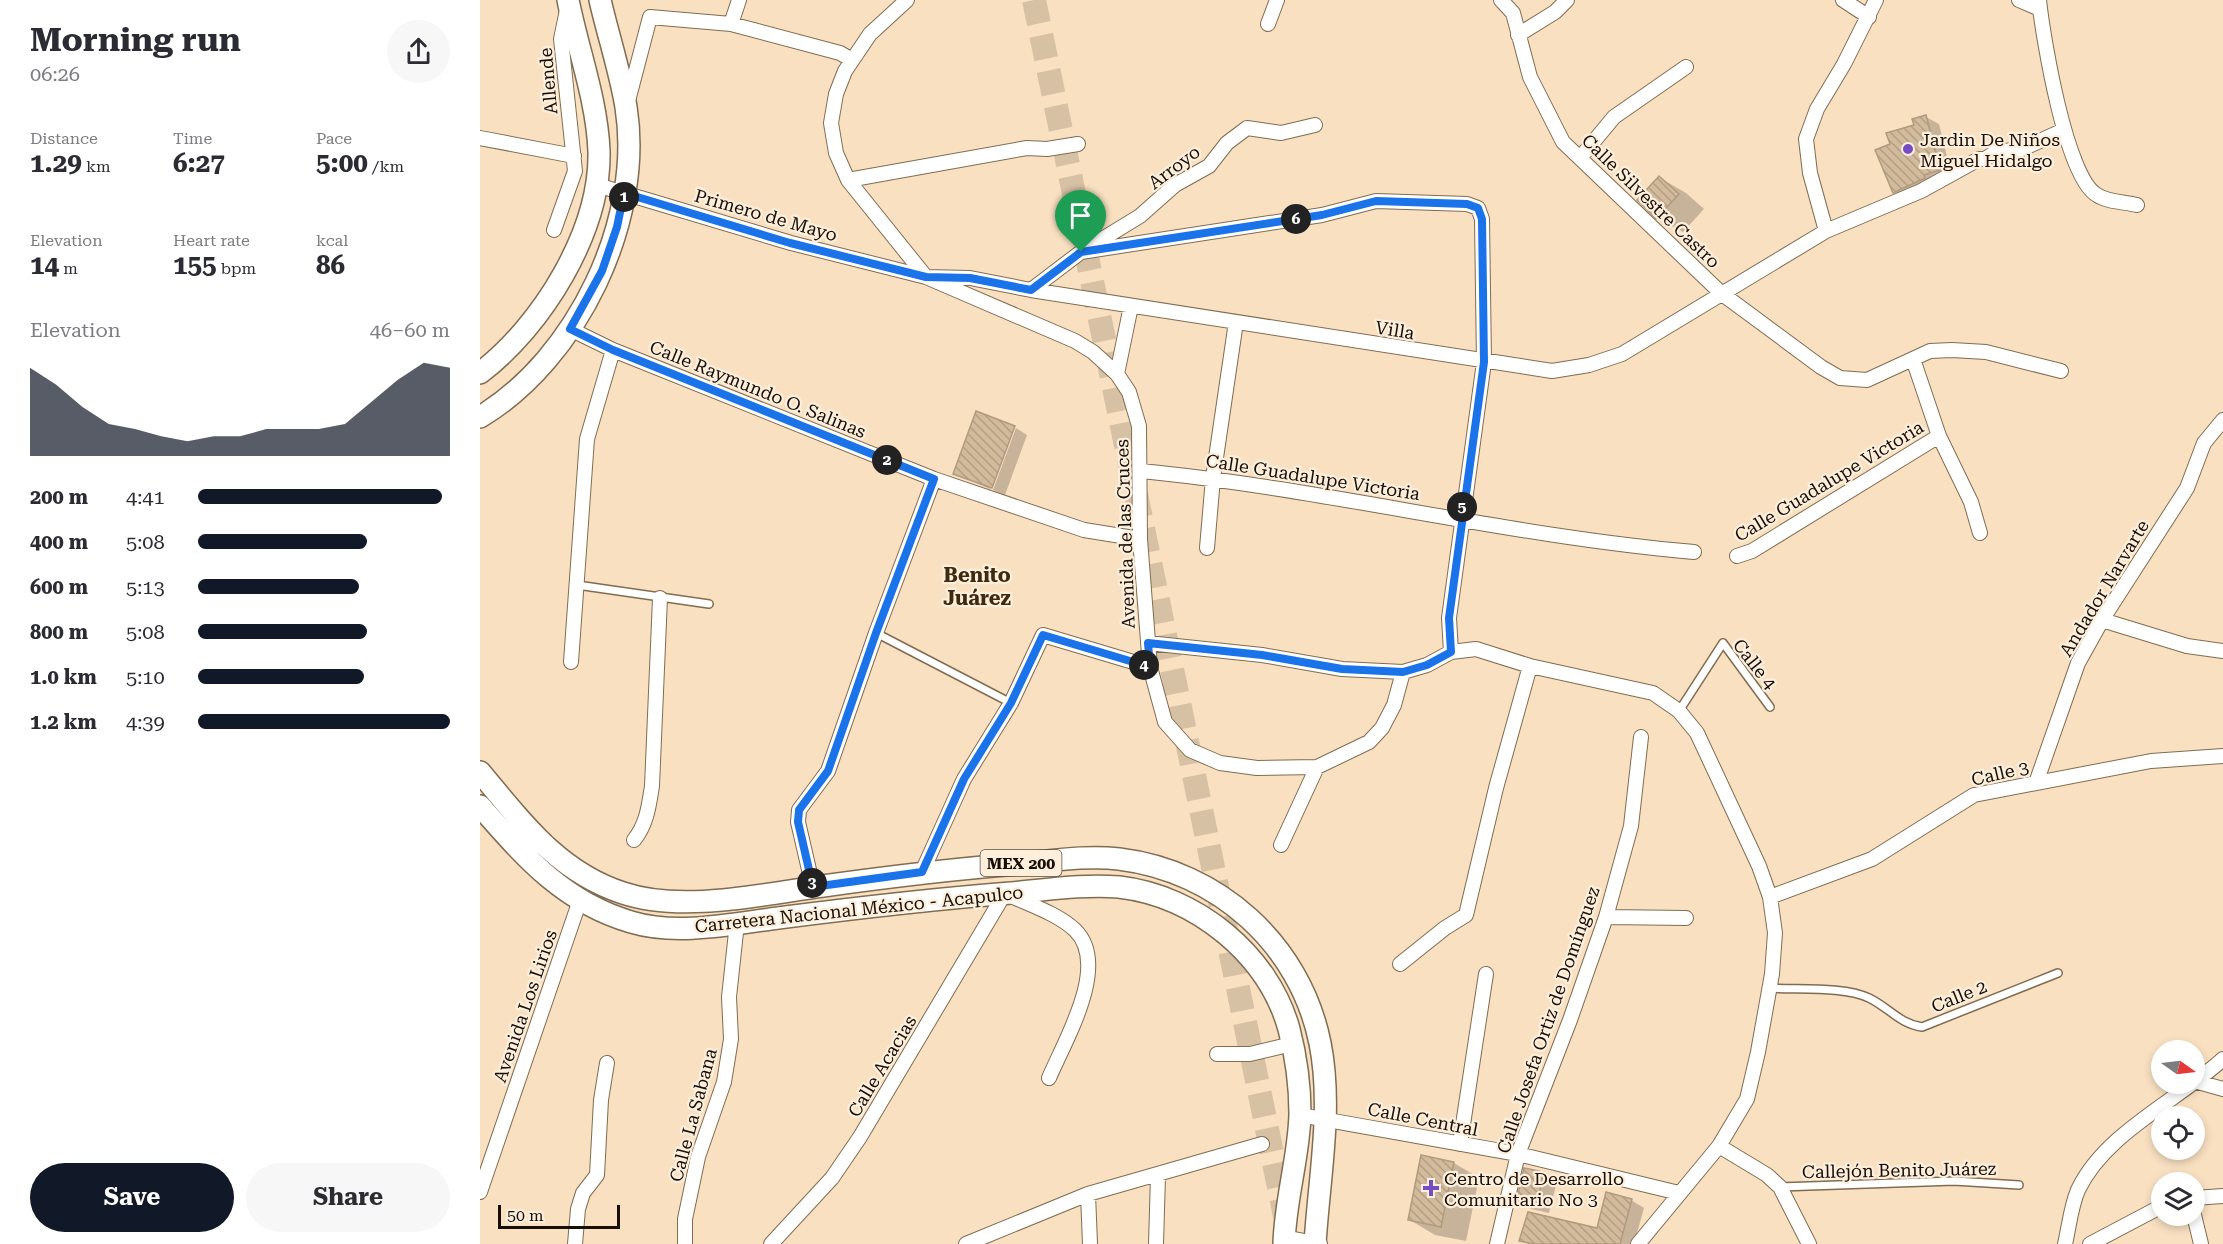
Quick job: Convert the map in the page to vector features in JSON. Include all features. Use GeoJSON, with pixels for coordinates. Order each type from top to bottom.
{"type":"FeatureCollection","features":[{"type":"Feature","properties":{"kind":"main road"},"geometry":{"type":"LineString","coordinates":[[480,417],[524,385],[570,329],[602,271],[617,227],[628,156],[626,108],[600,0]]}},
{"type":"Feature","properties":{"kind":"main road"},"geometry":{"type":"LineString","coordinates":[[480,373],[538,312],[566,270],[587,225],[597,185],[599,152],[595,114],[568,1]]}},
{"type":"Feature","properties":{"kind":"main road","name":"Carretera Nacional México - Acapulco"},"geometry":{"type":"LineString","coordinates":[[480,772],[539,842],[591,880],[625,894],[662,900],[696,900],[922,872],[1066,859],[1116,859],[1148,864],[1179,875],[1217,893],[1246,914],[1273,941],[1298,978],[1311,1008],[1320,1044],[1324,1118],[1317,1243]]}},
{"type":"Feature","properties":{"kind":"main road","name":"Carretera Nacional México - Acapulco"},"geometry":{"type":"LineString","coordinates":[[480,806],[535,868],[580,900],[634,923],[700,927],[916,900],[1089,886],[1120,888],[1188,909],[1220,928],[1244,949],[1276,1000],[1288,1027],[1299,1082],[1300,1115],[1284,1241]]}},
{"type":"Feature","properties":{"kind":"street"},"geometry":{"type":"LineString","coordinates":[[731,24],[739,0]]}},
{"type":"Feature","properties":{"kind":"street","name":"Avenida de las Cruces"},"geometry":{"type":"LineString","coordinates":[[907,0],[870,34],[852,60],[836,94],[831,123],[836,153],[848,180],[926,277],[1075,341],[1093,352],[1117,374],[1129,392],[1138,426],[1141,471],[1140,539],[1148,643],[1262,655],[1342,669],[1403,672],[1427,665],[1451,652],[1476,649],[1530,666],[1653,693],[1679,711],[1697,734],[1759,866],[1770,897],[1775,933],[1770,988],[1747,1099],[1719,1146],[1638,1244]]}},
{"type":"Feature","properties":{"kind":"street"},"geometry":{"type":"LineString","coordinates":[[1268,24],[1276,0]]}},
{"type":"Feature","properties":{"kind":"street","name":"Calle Silvestre Castro"},"geometry":{"type":"LineString","coordinates":[[1501,0],[1513,13],[1530,77],[1563,142],[1721,293],[1821,368],[1840,378],[1867,380],[1913,359]]}},
{"type":"Feature","properties":{"kind":"street"},"geometry":{"type":"LineString","coordinates":[[1518,35],[1555,12],[1567,0]]}},
{"type":"Feature","properties":{"kind":"street"},"geometry":{"type":"LineString","coordinates":[[1843,0],[1869,16]]}},
{"type":"Feature","properties":{"kind":"street"},"geometry":{"type":"LineString","coordinates":[[1826,231],[1810,173],[1806,139],[1817,109],[1876,0]]}},
{"type":"Feature","properties":{"kind":"street"},"geometry":{"type":"LineString","coordinates":[[2019,0],[2040,4],[2064,130],[2081,179],[2097,196],[2137,205]]}},
{"type":"Feature","properties":{"kind":"street","name":"Allende"},"geometry":{"type":"LineString","coordinates":[[554,230],[573,179],[574,156],[561,39],[568,1]]}},
{"type":"Feature","properties":{"kind":"street"},"geometry":{"type":"LineString","coordinates":[[626,108],[650,17],[731,24],[840,53],[852,60]]}},
{"type":"Feature","properties":{"kind":"street"},"geometry":{"type":"LineString","coordinates":[[1580,158],[1614,117],[1686,67]]}},
{"type":"Feature","properties":{"kind":"street","name":"Arroyo"},"geometry":{"type":"LineString","coordinates":[[1031,290],[1081,252],[1140,216],[1174,185],[1209,166],[1227,143],[1247,128],[1281,134],[1315,125]]}},
{"type":"Feature","properties":{"kind":"street","name":"Villa"},"geometry":{"type":"LineString","coordinates":[[926,277],[970,278],[1131,306],[1552,371],[1589,365],[1622,354],[1826,231],[1956,174],[1979,159],[1985,159],[1996,152],[2022,149],[2064,130]]}},
{"type":"Feature","properties":{"kind":"street"},"geometry":{"type":"LineString","coordinates":[[480,138],[574,156]]}},
{"type":"Feature","properties":{"kind":"street"},"geometry":{"type":"LineString","coordinates":[[848,180],[1026,148],[1047,149],[1078,144]]}},
{"type":"Feature","properties":{"kind":"street","name":"Primero de Mayo"},"geometry":{"type":"LineString","coordinates":[[597,185],[790,243],[926,277]]}},
{"type":"Feature","properties":{"kind":"street"},"geometry":{"type":"LineString","coordinates":[[1081,252],[1322,215],[1376,201],[1467,204],[1478,208],[1482,219],[1484,362],[1449,618],[1451,652]]}},
{"type":"Feature","properties":{"kind":"street"},"geometry":{"type":"LineString","coordinates":[[1117,374],[1131,306]]}},
{"type":"Feature","properties":{"kind":"street"},"geometry":{"type":"LineString","coordinates":[[1207,548],[1213,478],[1236,322]]}},
{"type":"Feature","properties":{"kind":"street","name":"Calle Raymundo O. Salinas"},"geometry":{"type":"LineString","coordinates":[[570,329],[613,350],[934,479],[1084,530],[1140,539]]}},
{"type":"Feature","properties":{"kind":"street"},"geometry":{"type":"LineString","coordinates":[[571,662],[587,439],[613,350]]}},
{"type":"Feature","properties":{"kind":"street"},"geometry":{"type":"LineString","coordinates":[[1980,533],[1971,502],[1939,436],[1913,359],[1930,351],[1986,352],[2061,371]]}},
{"type":"Feature","properties":{"kind":"street","name":"Andador Narvarte"},"geometry":{"type":"LineString","coordinates":[[2036,783],[2078,663],[2102,620],[2187,488],[2204,442],[2223,420]]}},
{"type":"Feature","properties":{"kind":"street","name":"Calle Guadalupe Victoria"},"geometry":{"type":"LineString","coordinates":[[1737,556],[1752,551],[1939,436]]}},
{"type":"Feature","properties":{"kind":"street","name":"Calle Guadalupe Victoria"},"geometry":{"type":"LineString","coordinates":[[1141,471],[1213,478],[1616,545],[1694,552]]}},
{"type":"Feature","properties":{"kind":"street"},"geometry":{"type":"LineString","coordinates":[[813,887],[798,822],[799,810],[828,771],[876,633],[934,479]]}},
{"type":"Feature","properties":{"kind":"street"},"geometry":{"type":"LineString","coordinates":[[634,840],[641,831],[647,815],[652,786],[660,598]]}},
{"type":"Feature","properties":{"kind":"street"},"geometry":{"type":"LineString","coordinates":[[2102,620],[2187,646],[2223,651]]}},
{"type":"Feature","properties":{"kind":"street"},"geometry":{"type":"LineString","coordinates":[[922,872],[964,779],[1011,703],[1043,635],[1150,667]]}},
{"type":"Feature","properties":{"kind":"street"},"geometry":{"type":"LineString","coordinates":[[1148,643],[1150,667],[1165,722],[1190,750],[1220,763],[1257,768],[1317,767],[1369,742],[1382,728],[1394,705],[1403,672]]}},
{"type":"Feature","properties":{"kind":"street"},"geometry":{"type":"LineString","coordinates":[[1400,964],[1445,928],[1466,915],[1496,788],[1530,666]]}},
{"type":"Feature","properties":{"kind":"street","name":"Calle Josefa Ortiz de Domínguez"},"geometry":{"type":"LineString","coordinates":[[1497,1244],[1518,1154],[1570,1020],[1606,917],[1631,826],[1641,737]]}},
{"type":"Feature","properties":{"kind":"street","name":"Calle 3"},"geometry":{"type":"LineString","coordinates":[[1770,897],[1872,859],[1974,795],[2151,761],[2223,756]]}},
{"type":"Feature","properties":{"kind":"street"},"geometry":{"type":"LineString","coordinates":[[1281,845],[1317,767]]}},
{"type":"Feature","properties":{"kind":"street"},"geometry":{"type":"LineString","coordinates":[[1005,893],[1076,930],[1088,960],[1085,996],[1049,1078]]}},
{"type":"Feature","properties":{"kind":"street","name":"Calle Acacias"},"geometry":{"type":"LineString","coordinates":[[771,1244],[832,1178],[861,1137],[1005,893]]}},
{"type":"Feature","properties":{"kind":"street","name":"Avenida Los Lirios"},"geometry":{"type":"LineString","coordinates":[[480,1192],[580,900]]}},
{"type":"Feature","properties":{"kind":"street"},"geometry":{"type":"LineString","coordinates":[[1606,917],[1686,918]]}},
{"type":"Feature","properties":{"kind":"street","name":"Calle La Sabana"},"geometry":{"type":"LineString","coordinates":[[685,1244],[685,1219],[698,1157],[724,1082],[731,1039],[729,998],[737,923]]}},
{"type":"Feature","properties":{"kind":"street"},"geometry":{"type":"LineString","coordinates":[[1460,1144],[1486,974]]}},
{"type":"Feature","properties":{"kind":"street"},"geometry":{"type":"LineString","coordinates":[[1217,1054],[1250,1054],[1292,1044]]}},
{"type":"Feature","properties":{"kind":"street"},"geometry":{"type":"LineString","coordinates":[[2205,1076],[2223,1059]]}},
{"type":"Feature","properties":{"kind":"street"},"geometry":{"type":"LineString","coordinates":[[575,1244],[578,1209],[583,1193],[597,1175],[607,1063]]}},
{"type":"Feature","properties":{"kind":"street"},"geometry":{"type":"LineString","coordinates":[[2205,1084],[2223,1089]]}},
{"type":"Feature","properties":{"kind":"street"},"geometry":{"type":"LineString","coordinates":[[2065,1244],[2077,1192],[2097,1159],[2126,1133],[2181,1094]]}},
{"type":"Feature","properties":{"kind":"street","name":"Calle Central"},"geometry":{"type":"LineString","coordinates":[[1300,1115],[1518,1154],[1679,1193]]}},
{"type":"Feature","properties":{"kind":"street"},"geometry":{"type":"LineString","coordinates":[[966,1244],[989,1240],[1088,1194],[1158,1176],[1262,1144]]}},
{"type":"Feature","properties":{"kind":"street"},"geometry":{"type":"LineString","coordinates":[[1719,1146],[1767,1175],[1780,1187],[1809,1244]]}},
{"type":"Feature","properties":{"kind":"street"},"geometry":{"type":"LineString","coordinates":[[1156,1244],[1158,1176]]}},
{"type":"Feature","properties":{"kind":"street"},"geometry":{"type":"LineString","coordinates":[[1088,1194],[1090,1244]]}},
{"type":"Feature","properties":{"kind":"street"},"geometry":{"type":"LineString","coordinates":[[2205,1197],[2223,1196]]}},
{"type":"Feature","properties":{"kind":"street"},"geometry":{"type":"LineString","coordinates":[[2090,1244],[2151,1212]]}},
{"type":"Feature","properties":{"kind":"street"},"geometry":{"type":"LineString","coordinates":[[2197,1226],[2201,1244]]}},
{"type":"Feature","properties":{"kind":"street"},"geometry":{"type":"LineString","coordinates":[[1284,1241],[1317,1243]]}},
{"type":"Feature","properties":{"kind":"lane"},"geometry":{"type":"LineString","coordinates":[[577,585],[709,604]]}},
{"type":"Feature","properties":{"kind":"lane"},"geometry":{"type":"LineString","coordinates":[[876,633],[1011,703]]}},
{"type":"Feature","properties":{"kind":"lane","name":"Calle 4"},"geometry":{"type":"LineString","coordinates":[[1679,711],[1723,643],[1770,707]]}},
{"type":"Feature","properties":{"kind":"lane","name":"Calle 2"},"geometry":{"type":"LineString","coordinates":[[1770,988],[1853,993],[1870,999],[1909,1026],[1922,1027],[2058,972]]}},
{"type":"Feature","properties":{"kind":"lane","name":"Callejón Benito Juárez"},"geometry":{"type":"LineString","coordinates":[[1780,1187],[1954,1181],[2019,1185]]}},
{"type":"Feature","properties":{"kind":"building"},"geometry":{"type":"Polygon","coordinates":[[[1926,115],[1940,170],[1924,175],[1925,178],[1893,193],[1875,150],[1890,144],[1886,133],[1914,125],[1912,119],[1926,115]]]}},
{"type":"Feature","properties":{"kind":"building"},"geometry":{"type":"Polygon","coordinates":[[[1659,176],[1679,194],[1656,219],[1637,200],[1659,176]]]}},
{"type":"Feature","properties":{"kind":"building"},"geometry":{"type":"Polygon","coordinates":[[[976,411],[1015,426],[992,488],[953,474],[976,411]]]}},
{"type":"Feature","properties":{"kind":"building","name":"Centro de Desarrollo Comunitario No 3"},"geometry":{"type":"Polygon","coordinates":[[[1421,1155],[1454,1162],[1441,1227],[1408,1220],[1421,1155]]]}},
{"type":"Feature","properties":{"kind":"building"},"geometry":{"type":"Polygon","coordinates":[[[1524,1168],[1544,1172],[1536,1207],[1516,1202],[1524,1168]]]}},
{"type":"Feature","properties":{"kind":"building"},"geometry":{"type":"Polygon","coordinates":[[[1606,1192],[1632,1199],[1620,1244],[1534,1244],[1519,1241],[1528,1212],[1597,1228],[1606,1192]]]}},
{"type":"Feature","properties":{"kind":"tunnel"},"geometry":{"type":"LineString","coordinates":[[1034,0],[1286,1221]]}},
{"type":"Feature","properties":{"kind":"place","name":"Jardin De Niños Miguel Hidalgo"},"geometry":{"type":"Point","coordinates":[1908,149]}},
{"type":"Feature","properties":{"kind":"place","name":"Centro de Desarrollo Comunitario No 3"},"geometry":{"type":"Point","coordinates":[1431,1188]}},
{"type":"Feature","properties":{"kind":"district","name":"Benito Juárez"},"geometry":{"type":"Point","coordinates":[977,586]}},
{"type":"Feature","properties":{"kind":"route"},"geometry":{"type":"LineString","coordinates":[[624,193],[790,243],[926,277],[970,278],[1031,290],[1081,252],[1322,215],[1376,201],[1467,204],[1478,208],[1482,219],[1484,362],[1449,618],[1451,652],[1427,665],[1403,672],[1342,669],[1262,655],[1148,643],[1150,667],[1043,635],[1038,641],[1011,703],[964,779],[922,872],[813,887],[798,822],[799,810],[828,771],[876,633],[934,479],[613,350],[570,329],[602,271],[617,227],[624,193]]}}]}
